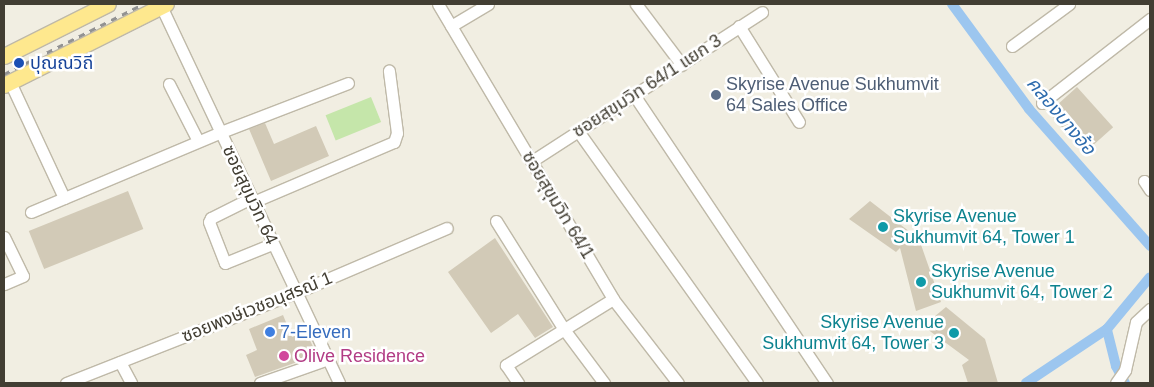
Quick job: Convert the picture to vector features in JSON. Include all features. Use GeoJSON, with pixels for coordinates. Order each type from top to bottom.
{"type":"FeatureCollection","features":[{"type":"Feature","properties":{"kind":"main road"},"geometry":{"type":"LineString","coordinates":[[4,56],[108,4]]}},
{"type":"Feature","properties":{"kind":"main road"},"geometry":{"type":"LineString","coordinates":[[7,84],[164,5]]}},
{"type":"Feature","properties":{"kind":"street","name":"ซอยสุขุมวิท 64/1"},"geometry":{"type":"LineString","coordinates":[[438,4],[613,299],[678,383]]}},
{"type":"Feature","properties":{"kind":"street"},"geometry":{"type":"LineString","coordinates":[[451,26],[488,4]]}},
{"type":"Feature","properties":{"kind":"street"},"geometry":{"type":"LineString","coordinates":[[636,4],[682,65]]}},
{"type":"Feature","properties":{"kind":"street"},"geometry":{"type":"LineString","coordinates":[[1012,46],[1069,4]]}},
{"type":"Feature","properties":{"kind":"street","name":"ซอยสุขุมวิท 64"},"geometry":{"type":"LineString","coordinates":[[164,5],[220,132],[339,383]]}},
{"type":"Feature","properties":{"kind":"street","name":"ซอยสุขุมวิท 64/1 แยก 3"},"geometry":{"type":"LineString","coordinates":[[532,161],[762,12]]}},
{"type":"Feature","properties":{"kind":"street"},"geometry":{"type":"LineString","coordinates":[[1042,103],[1150,19]]}},
{"type":"Feature","properties":{"kind":"street"},"geometry":{"type":"LineString","coordinates":[[739,26],[799,122]]}},
{"type":"Feature","properties":{"kind":"street"},"geometry":{"type":"LineString","coordinates":[[272,244],[226,262],[209,222],[211,218],[252,200],[394,142],[398,133],[390,71]]}},
{"type":"Feature","properties":{"kind":"street"},"geometry":{"type":"LineString","coordinates":[[7,84],[41,142],[64,198]]}},
{"type":"Feature","properties":{"kind":"street"},"geometry":{"type":"LineString","coordinates":[[169,84],[198,141]]}},
{"type":"Feature","properties":{"kind":"street"},"geometry":{"type":"LineString","coordinates":[[31,212],[220,132],[348,84]]}},
{"type":"Feature","properties":{"kind":"street"},"geometry":{"type":"LineString","coordinates":[[634,95],[827,383]]}},
{"type":"Feature","properties":{"kind":"street"},"geometry":{"type":"LineString","coordinates":[[578,131],[757,383]]}},
{"type":"Feature","properties":{"kind":"street"},"geometry":{"type":"LineString","coordinates":[[496,221],[563,328],[604,383]]}},
{"type":"Feature","properties":{"kind":"street","name":"ซอยพงษ์เวชอนุสรณ์ 1"},"geometry":{"type":"LineString","coordinates":[[66,383],[295,293],[447,228]]}},
{"type":"Feature","properties":{"kind":"street"},"geometry":{"type":"LineString","coordinates":[[4,237],[23,276],[4,284]]}},
{"type":"Feature","properties":{"kind":"street"},"geometry":{"type":"LineString","coordinates":[[518,383],[506,365],[563,328],[613,299]]}},
{"type":"Feature","properties":{"kind":"street"},"geometry":{"type":"LineString","coordinates":[[1116,383],[1125,370],[1136,322],[1149,314]]}},
{"type":"Feature","properties":{"kind":"street"},"geometry":{"type":"LineString","coordinates":[[260,383],[328,359]]}},
{"type":"Feature","properties":{"kind":"street"},"geometry":{"type":"LineString","coordinates":[[120,362],[131,383]]}},
{"type":"Feature","properties":{"kind":"green space"},"geometry":{"type":"Polygon","coordinates":[[[371,97],[381,122],[336,140],[326,115],[371,97]]]}},
{"type":"Feature","properties":{"kind":"building"},"geometry":{"type":"Polygon","coordinates":[[[1077,87],[1113,127],[1085,153],[1049,112],[1077,87]]]}},
{"type":"Feature","properties":{"kind":"building"},"geometry":{"type":"Polygon","coordinates":[[[265,123],[274,144],[316,126],[329,156],[271,181],[249,129],[265,123]]]}},
{"type":"Feature","properties":{"kind":"building"},"geometry":{"type":"Polygon","coordinates":[[[128,191],[143,229],[44,269],[29,231],[128,191]]]}},
{"type":"Feature","properties":{"kind":"building"},"geometry":{"type":"Polygon","coordinates":[[[870,201],[919,239],[941,302],[916,311],[900,248],[896,252],[849,219],[870,201]]]}},
{"type":"Feature","properties":{"kind":"building"},"geometry":{"type":"Polygon","coordinates":[[[495,238],[553,327],[535,338],[518,314],[491,333],[448,272],[495,238]]]}},
{"type":"Feature","properties":{"kind":"building"},"geometry":{"type":"Polygon","coordinates":[[[946,307],[985,339],[998,383],[968,383],[962,365],[969,360],[923,326],[946,307]]]}},
{"type":"Feature","properties":{"kind":"building","name":"Olive Residence"},"geometry":{"type":"Polygon","coordinates":[[[283,315],[292,337],[306,332],[317,355],[255,377],[246,355],[257,350],[249,329],[283,315]]]}},
{"type":"Feature","properties":{"kind":"waterway","name":"คลองบางอ้อ"},"geometry":{"type":"LineString","coordinates":[[952,4],[1029,109],[1150,246]]}},
{"type":"Feature","properties":{"kind":"waterway","name":"คลองบางอ้อ"},"geometry":{"type":"LineString","coordinates":[[1125,383],[1116,366],[1107,329],[1150,277]]}},
{"type":"Feature","properties":{"kind":"waterway"},"geometry":{"type":"LineString","coordinates":[[1026,383],[1107,329]]}},
{"type":"Feature","properties":{"kind":"railway"},"geometry":{"type":"LineString","coordinates":[[4,74],[143,4]]}},
{"type":"Feature","properties":{"kind":"place","name":"ปุณณวิถี"},"geometry":{"type":"Point","coordinates":[19,63]}},
{"type":"Feature","properties":{"kind":"place","name":"Skyrise Avenue Sukhumvit 64 Sales Office"},"geometry":{"type":"Point","coordinates":[716,95]}},
{"type":"Feature","properties":{"kind":"place","name":"Skyrise Avenue Sukhumvit 64, Tower 1"},"geometry":{"type":"Point","coordinates":[883,227]}},
{"type":"Feature","properties":{"kind":"place","name":"Skyrise Avenue Sukhumvit 64, Tower 2"},"geometry":{"type":"Point","coordinates":[921,282]}},
{"type":"Feature","properties":{"kind":"place","name":"7-Eleven"},"geometry":{"type":"Point","coordinates":[270,332]}},
{"type":"Feature","properties":{"kind":"place","name":"Skyrise Avenue Sukhumvit 64, Tower 3"},"geometry":{"type":"Point","coordinates":[954,333]}},
{"type":"Feature","properties":{"kind":"place","name":"Olive Residence"},"geometry":{"type":"Point","coordinates":[284,356]}}]}
